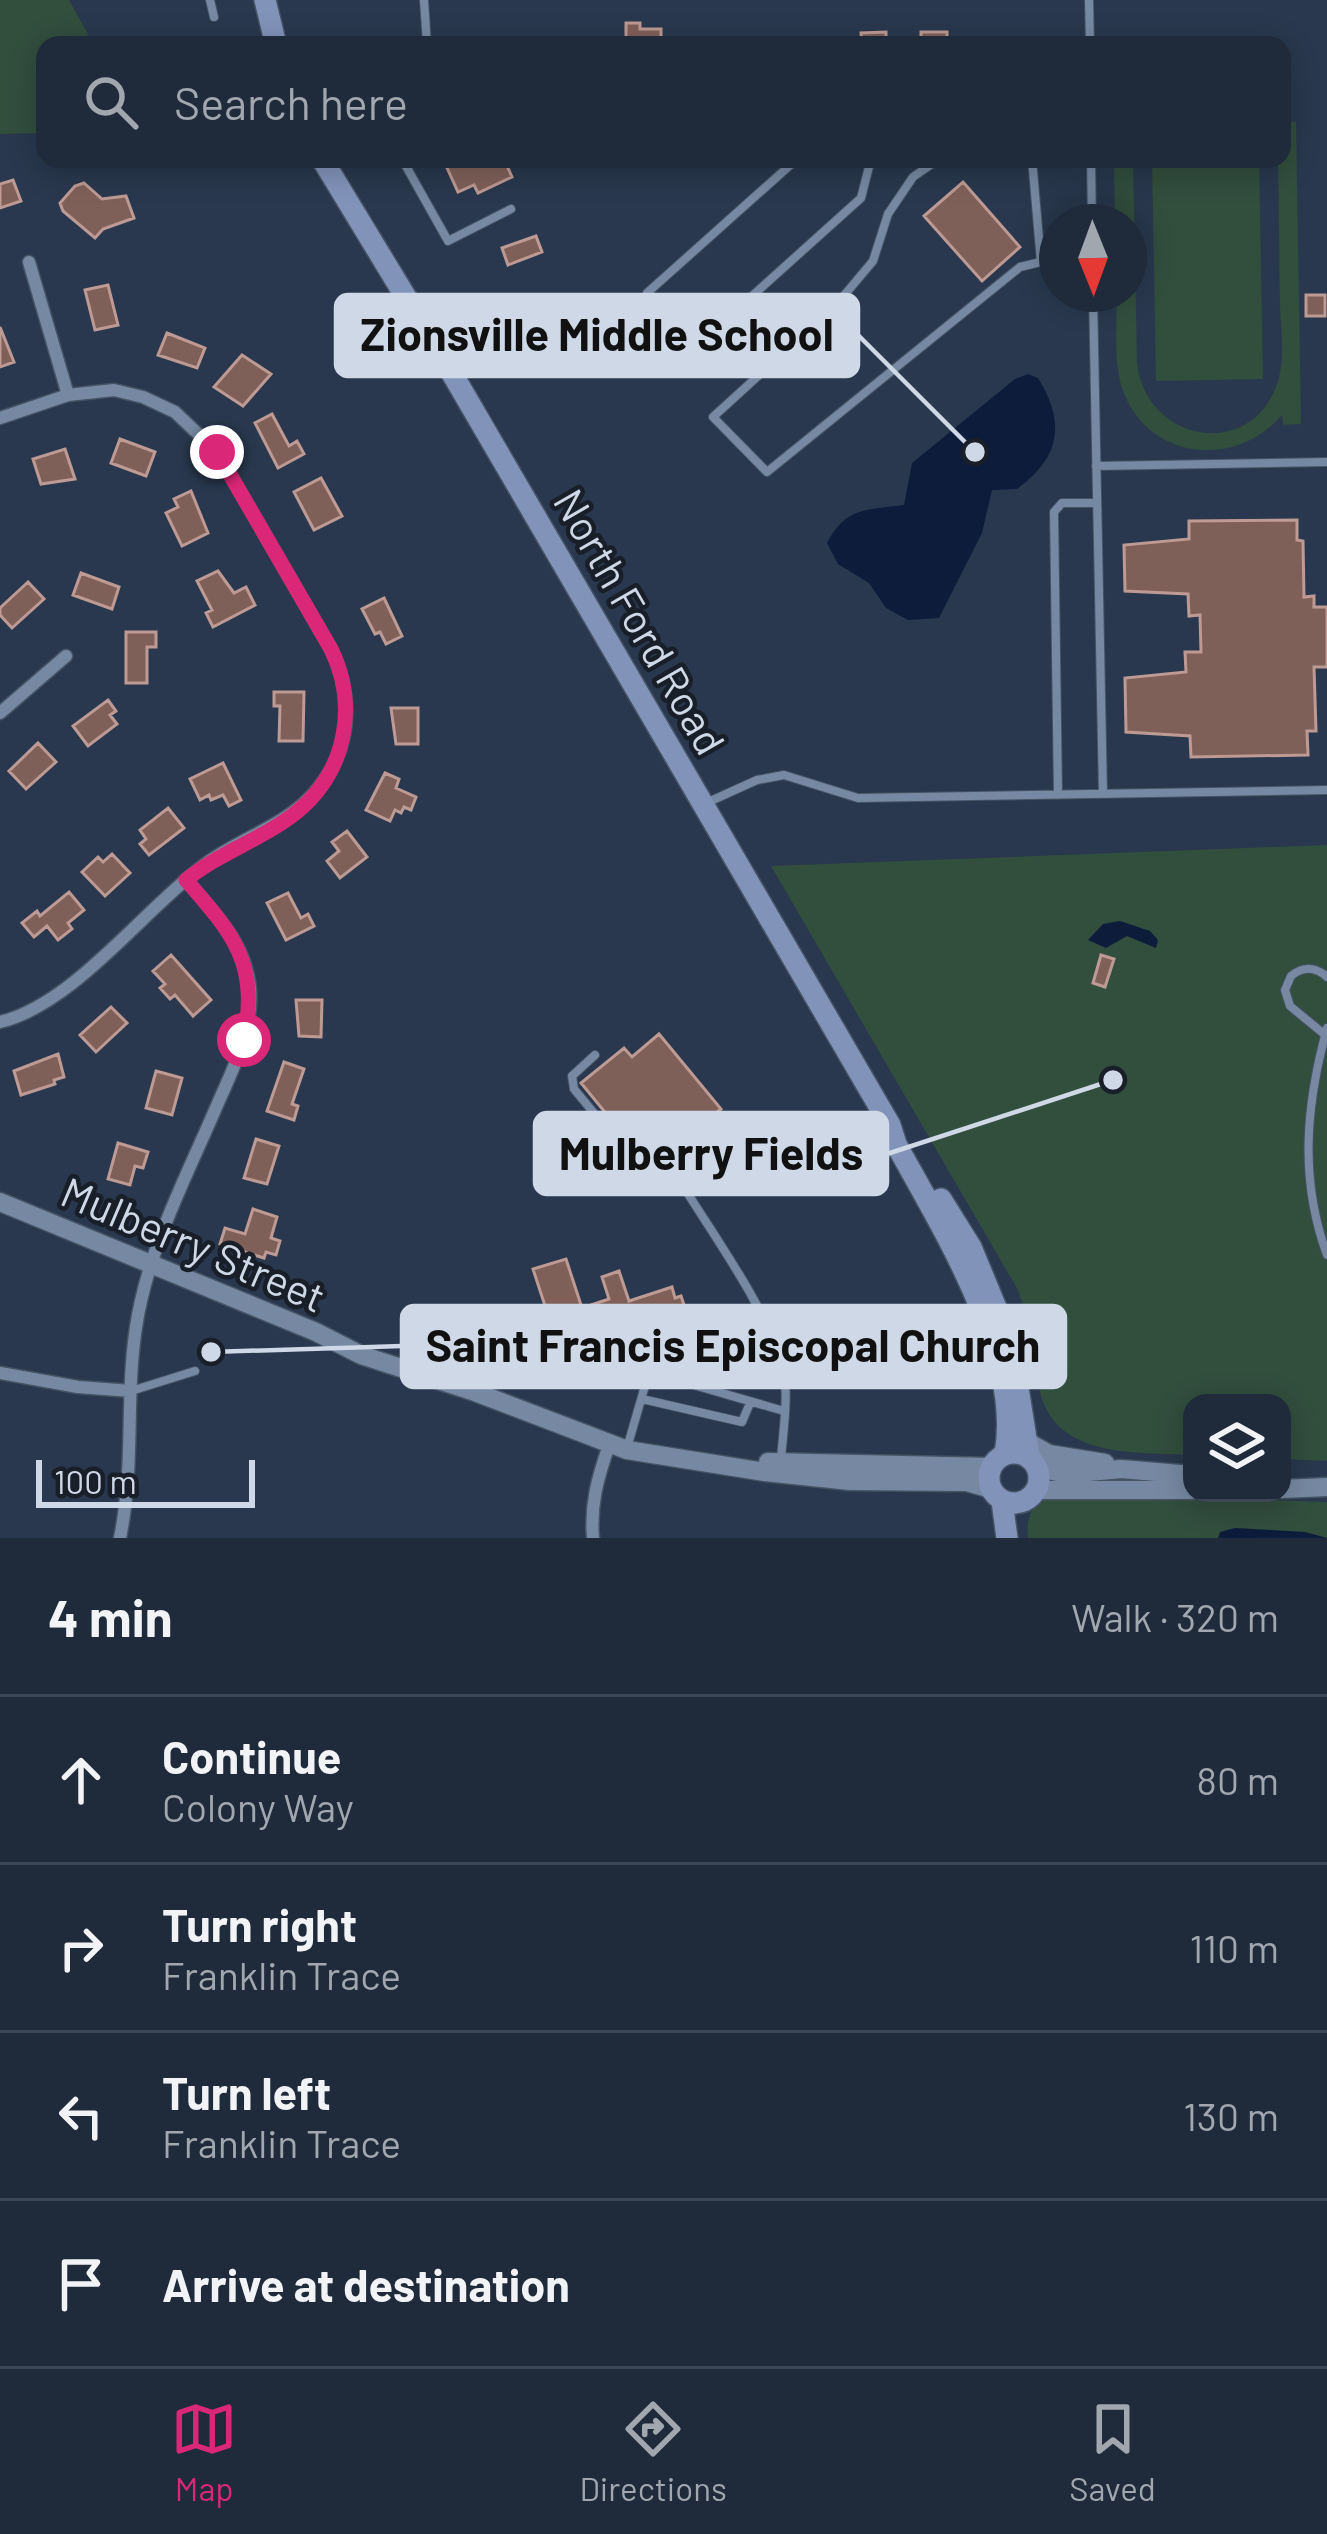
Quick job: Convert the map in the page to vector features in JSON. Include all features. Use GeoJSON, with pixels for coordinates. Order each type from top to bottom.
{"type":"FeatureCollection","features":[{"type":"Feature","properties":{"kind":"main road"},"geometry":{"type":"LineString","coordinates":[[266,0],[275,36]]}},
{"type":"Feature","properties":{"kind":"main road","name":"North Ford Road"},"geometry":{"type":"LineString","coordinates":[[327,168],[890,1125],[971,1283],[1005,1394],[1016,1474]]}},
{"type":"Feature","properties":{"kind":"main road"},"geometry":{"type":"LineString","coordinates":[[1007,1538],[1016,1474]]}},
{"type":"Feature","properties":{"kind":"main road"},"geometry":{"type":"LineString","coordinates":[[1016,1474],[1022,1538]]}},
{"type":"Feature","properties":{"kind":"street"},"geometry":{"type":"LineString","coordinates":[[28,262],[68,395]]}},
{"type":"Feature","properties":{"kind":"street"},"geometry":{"type":"LineString","coordinates":[[0,418],[68,395],[114,390],[175,412],[206,437],[340,668],[346,727],[337,759],[295,814],[186,880],[39,1008],[0,1022]]}},
{"type":"Feature","properties":{"kind":"street"},"geometry":{"type":"LineString","coordinates":[[0,713],[66,656]]}},
{"type":"Feature","properties":{"kind":"street"},"geometry":{"type":"LineString","coordinates":[[120,1538],[130,1484],[135,1330],[149,1264],[234,1066],[249,1016],[247,973],[235,940],[186,880]]}},
{"type":"Feature","properties":{"kind":"street","name":"Mulberry Street"},"geometry":{"type":"LineString","coordinates":[[0,1202],[316,1332],[361,1355],[618,1447],[850,1481],[967,1482],[1016,1474]]}},
{"type":"Feature","properties":{"kind":"street"},"geometry":{"type":"LineString","coordinates":[[0,1373],[131,1391]]}},
{"type":"Feature","properties":{"kind":"street"},"geometry":{"type":"LineString","coordinates":[[593,1538],[596,1482],[618,1447]]}},
{"type":"Feature","properties":{"kind":"street"},"geometry":{"type":"LineString","coordinates":[[1016,1474],[1049,1454],[1121,1469],[1183,1474]]}},
{"type":"Feature","properties":{"kind":"street","name":"Mulberry Street"},"geometry":{"type":"LineString","coordinates":[[700,1462],[1016,1474]]}},
{"type":"Feature","properties":{"kind":"street"},"geometry":{"type":"LineString","coordinates":[[1016,1474],[1121,1469]]}},
{"type":"Feature","properties":{"kind":"street"},"geometry":{"type":"LineString","coordinates":[[1016,1474],[1183,1489]]}},
{"type":"Feature","properties":{"kind":"street"},"geometry":{"type":"LineString","coordinates":[[1291,1486],[1327,1487]]}},
{"type":"Feature","properties":{"kind":"lane"},"geometry":{"type":"LineString","coordinates":[[210,0],[214,17]]}},
{"type":"Feature","properties":{"kind":"lane"},"geometry":{"type":"LineString","coordinates":[[424,0],[426,36]]}},
{"type":"Feature","properties":{"kind":"lane"},"geometry":{"type":"LineString","coordinates":[[1089,0],[1090,36]]}},
{"type":"Feature","properties":{"kind":"lane"},"geometry":{"type":"LineString","coordinates":[[407,168],[448,242],[511,209]]}},
{"type":"Feature","properties":{"kind":"lane"},"geometry":{"type":"LineString","coordinates":[[787,168],[647,292],[649,321],[666,361],[681,360],[861,198],[869,168]]}},
{"type":"Feature","properties":{"kind":"lane"},"geometry":{"type":"LineString","coordinates":[[927,168],[913,177],[888,214],[873,261],[836,305],[713,417],[767,472],[1020,267],[1039,262]]}},
{"type":"Feature","properties":{"kind":"lane"},"geometry":{"type":"LineString","coordinates":[[1033,168],[1039,239]]}},
{"type":"Feature","properties":{"kind":"lane"},"geometry":{"type":"LineString","coordinates":[[1091,168],[1092,204]]}},
{"type":"Feature","properties":{"kind":"lane"},"geometry":{"type":"LineString","coordinates":[[1093,312],[1103,794]]}},
{"type":"Feature","properties":{"kind":"lane"},"geometry":{"type":"LineString","coordinates":[[1096,466],[1327,461]]}},
{"type":"Feature","properties":{"kind":"lane"},"geometry":{"type":"LineString","coordinates":[[1058,795],[1054,512],[1063,503],[1097,502]]}},
{"type":"Feature","properties":{"kind":"lane"},"geometry":{"type":"LineString","coordinates":[[703,805],[757,780],[784,775],[858,798],[1327,790]]}},
{"type":"Feature","properties":{"kind":"lane"},"geometry":{"type":"LineString","coordinates":[[1327,977],[1318,970],[1303,970],[1291,976],[1285,989],[1290,1006],[1326,1031],[1306,1152],[1316,1221],[1327,1255]]}},
{"type":"Feature","properties":{"kind":"lane"},"geometry":{"type":"LineString","coordinates":[[595,1055],[572,1076],[574,1088],[623,1148],[637,1158],[640,1180],[652,1188],[667,1187],[678,1178]]}},
{"type":"Feature","properties":{"kind":"lane"},"geometry":{"type":"LineString","coordinates":[[637,1158],[647,1147],[668,1146],[679,1156],[678,1178],[758,1310],[782,1360],[781,1462]]}},
{"type":"Feature","properties":{"kind":"lane"},"geometry":{"type":"LineString","coordinates":[[131,1391],[195,1371]]}},
{"type":"Feature","properties":{"kind":"lane"},"geometry":{"type":"LineString","coordinates":[[618,1447],[649,1372],[784,1411]]}},
{"type":"Feature","properties":{"kind":"lane"},"geometry":{"type":"LineString","coordinates":[[641,1399],[742,1422],[750,1402]]}},
{"type":"Feature","properties":{"kind":"green space"},"geometry":{"type":"Polygon","coordinates":[[[0,0],[69,0],[89,36],[36,36],[36,133],[0,134],[0,0]]]}},
{"type":"Feature","properties":{"kind":"green space"},"geometry":{"type":"Polygon","coordinates":[[[1291,122],[1296,122],[1301,424],[1283,425],[1282,415],[1263,433],[1217,450],[1171,443],[1134,412],[1122,388],[1117,312],[1136,312],[1137,363],[1145,390],[1159,411],[1179,425],[1202,432],[1225,432],[1247,423],[1265,407],[1278,381],[1282,344],[1278,168],[1291,168],[1291,122]]]}},
{"type":"Feature","properties":{"kind":"green space"},"geometry":{"type":"Polygon","coordinates":[[[1114,168],[1133,168],[1134,204],[1115,204],[1114,168]]]}},
{"type":"Feature","properties":{"kind":"green space"},"geometry":{"type":"Polygon","coordinates":[[[1152,168],[1259,168],[1263,379],[1156,381],[1152,168]]]}},
{"type":"Feature","properties":{"kind":"green space"},"geometry":{"type":"Polygon","coordinates":[[[1327,845],[1327,1461],[1291,1459],[1291,1394],[1183,1394],[1183,1454],[1101,1448],[1063,1430],[1049,1414],[1040,1392],[1018,1290],[771,866],[1327,845]]]}},
{"type":"Feature","properties":{"kind":"green space"},"geometry":{"type":"Polygon","coordinates":[[[1067,1493],[1183,1497],[1183,1502],[1327,1502],[1327,1538],[1028,1538],[1031,1512],[1048,1498],[1067,1493]]]}},
{"type":"Feature","properties":{"kind":"water"},"geometry":{"type":"Polygon","coordinates":[[[1028,374],[1038,378],[1053,410],[1050,452],[1017,489],[992,490],[982,533],[939,618],[908,620],[886,608],[869,583],[838,564],[827,543],[834,531],[850,516],[904,505],[912,463],[1015,379],[1028,374]]]}},
{"type":"Feature","properties":{"kind":"water"},"geometry":{"type":"Polygon","coordinates":[[[1120,921],[1150,931],[1158,940],[1156,948],[1127,936],[1106,948],[1088,940],[1103,924],[1120,921]]]}},
{"type":"Feature","properties":{"kind":"water"},"geometry":{"type":"Polygon","coordinates":[[[1235,1528],[1327,1538],[1218,1538],[1220,1532],[1235,1528]]]}},
{"type":"Feature","properties":{"kind":"building"},"geometry":{"type":"Polygon","coordinates":[[[626,23],[661,29],[661,36],[626,36],[626,23]]]}},
{"type":"Feature","properties":{"kind":"building"},"geometry":{"type":"Polygon","coordinates":[[[921,32],[947,32],[947,36],[921,36],[921,32]]]}},
{"type":"Feature","properties":{"kind":"building"},"geometry":{"type":"Polygon","coordinates":[[[447,168],[508,168],[512,177],[478,193],[474,185],[458,192],[447,168]]]}},
{"type":"Feature","properties":{"kind":"building"},"geometry":{"type":"Polygon","coordinates":[[[13,180],[21,201],[0,208],[0,184],[13,180]]]}},
{"type":"Feature","properties":{"kind":"building"},"geometry":{"type":"Polygon","coordinates":[[[963,182],[1020,247],[982,281],[924,216],[963,182]]]}},
{"type":"Feature","properties":{"kind":"building"},"geometry":{"type":"Polygon","coordinates":[[[84,183],[102,199],[126,196],[134,218],[103,229],[95,238],[60,203],[84,183]]]}},
{"type":"Feature","properties":{"kind":"building"},"geometry":{"type":"Polygon","coordinates":[[[536,236],[542,252],[508,265],[502,248],[536,236]]]}},
{"type":"Feature","properties":{"kind":"building"},"geometry":{"type":"Polygon","coordinates":[[[108,285],[118,325],[95,330],[85,290],[108,285]]]}},
{"type":"Feature","properties":{"kind":"building"},"geometry":{"type":"Polygon","coordinates":[[[1306,295],[1325,295],[1325,316],[1306,316],[1306,295]]]}},
{"type":"Feature","properties":{"kind":"building"},"geometry":{"type":"Polygon","coordinates":[[[0,327],[14,362],[0,367],[0,327]]]}},
{"type":"Feature","properties":{"kind":"building"},"geometry":{"type":"Polygon","coordinates":[[[167,333],[205,348],[197,368],[158,355],[167,333]]]}},
{"type":"Feature","properties":{"kind":"building"},"geometry":{"type":"Polygon","coordinates":[[[242,355],[271,374],[243,406],[214,387],[242,355]]]}},
{"type":"Feature","properties":{"kind":"building"},"geometry":{"type":"Polygon","coordinates":[[[272,414],[289,446],[297,441],[304,454],[278,468],[255,423],[272,414]]]}},
{"type":"Feature","properties":{"kind":"building"},"geometry":{"type":"Polygon","coordinates":[[[120,439],[155,452],[146,476],[111,463],[120,439]]]}},
{"type":"Feature","properties":{"kind":"building"},"geometry":{"type":"Polygon","coordinates":[[[65,449],[75,479],[41,484],[33,459],[65,449]]]}},
{"type":"Feature","properties":{"kind":"building"},"geometry":{"type":"Polygon","coordinates":[[[321,478],[342,516],[314,530],[294,492],[321,478]]]}},
{"type":"Feature","properties":{"kind":"building"},"geometry":{"type":"Polygon","coordinates":[[[191,491],[208,533],[182,546],[166,513],[178,507],[174,499],[191,491]]]}},
{"type":"Feature","properties":{"kind":"building"},"geometry":{"type":"Polygon","coordinates":[[[1297,520],[1297,540],[1303,541],[1304,597],[1314,596],[1314,607],[1327,607],[1327,667],[1314,667],[1316,731],[1307,731],[1308,755],[1191,757],[1190,736],[1126,732],[1125,678],[1186,672],[1185,652],[1201,652],[1200,615],[1189,616],[1188,594],[1125,591],[1124,545],[1189,539],[1189,521],[1297,520]]]}},
{"type":"Feature","properties":{"kind":"building"},"geometry":{"type":"Polygon","coordinates":[[[218,571],[234,593],[246,587],[255,605],[213,627],[206,613],[212,610],[197,581],[218,571]]]}},
{"type":"Feature","properties":{"kind":"building"},"geometry":{"type":"Polygon","coordinates":[[[81,573],[119,587],[112,609],[73,595],[81,573]]]}},
{"type":"Feature","properties":{"kind":"building"},"geometry":{"type":"Polygon","coordinates":[[[28,582],[44,599],[12,628],[0,615],[0,608],[28,582]]]}},
{"type":"Feature","properties":{"kind":"building"},"geometry":{"type":"Polygon","coordinates":[[[384,598],[402,636],[386,644],[362,609],[384,598]]]}},
{"type":"Feature","properties":{"kind":"building"},"geometry":{"type":"Polygon","coordinates":[[[126,632],[156,632],[156,647],[147,647],[147,683],[126,683],[126,632]]]}},
{"type":"Feature","properties":{"kind":"building"},"geometry":{"type":"Polygon","coordinates":[[[274,692],[304,692],[303,741],[279,741],[280,706],[274,706],[274,692]]]}},
{"type":"Feature","properties":{"kind":"building"},"geometry":{"type":"Polygon","coordinates":[[[108,700],[116,711],[110,715],[117,724],[88,746],[73,726],[108,700]]]}},
{"type":"Feature","properties":{"kind":"building"},"geometry":{"type":"Polygon","coordinates":[[[391,708],[418,708],[418,744],[396,744],[391,708]]]}},
{"type":"Feature","properties":{"kind":"building"},"geometry":{"type":"Polygon","coordinates":[[[38,743],[56,762],[26,789],[9,771],[38,743]]]}},
{"type":"Feature","properties":{"kind":"building"},"geometry":{"type":"Polygon","coordinates":[[[223,763],[241,800],[229,806],[223,795],[200,800],[190,779],[223,763]]]}},
{"type":"Feature","properties":{"kind":"building"},"geometry":{"type":"Polygon","coordinates":[[[385,773],[399,779],[396,788],[416,797],[411,810],[395,810],[390,821],[366,810],[385,773]]]}},
{"type":"Feature","properties":{"kind":"building"},"geometry":{"type":"Polygon","coordinates":[[[168,808],[184,828],[149,855],[140,844],[146,839],[140,830],[168,808]]]}},
{"type":"Feature","properties":{"kind":"building"},"geometry":{"type":"Polygon","coordinates":[[[347,831],[367,857],[340,878],[327,861],[339,851],[332,842],[347,831]]]}},
{"type":"Feature","properties":{"kind":"building"},"geometry":{"type":"Polygon","coordinates":[[[112,854],[130,873],[105,896],[82,872],[98,857],[103,862],[112,854]]]}},
{"type":"Feature","properties":{"kind":"building"},"geometry":{"type":"Polygon","coordinates":[[[69,892],[84,910],[68,923],[72,929],[58,940],[47,926],[34,937],[22,923],[37,911],[40,916],[69,892]]]}},
{"type":"Feature","properties":{"kind":"building"},"geometry":{"type":"Polygon","coordinates":[[[288,893],[301,918],[308,914],[314,926],[286,940],[267,903],[288,893]]]}},
{"type":"Feature","properties":{"kind":"building"},"geometry":{"type":"Polygon","coordinates":[[[171,955],[211,1000],[193,1016],[175,995],[170,999],[160,988],[165,984],[153,971],[171,955]]]}},
{"type":"Feature","properties":{"kind":"building"},"geometry":{"type":"Polygon","coordinates":[[[1101,955],[1114,959],[1105,987],[1093,983],[1101,955]]]}},
{"type":"Feature","properties":{"kind":"building"},"geometry":{"type":"Polygon","coordinates":[[[296,1000],[322,1000],[321,1037],[299,1036],[296,1000]]]}},
{"type":"Feature","properties":{"kind":"building"},"geometry":{"type":"Polygon","coordinates":[[[111,1007],[127,1023],[96,1052],[80,1035],[111,1007]]]}},
{"type":"Feature","properties":{"kind":"building"},"geometry":{"type":"Polygon","coordinates":[[[659,1034],[721,1109],[683,1140],[668,1121],[654,1132],[646,1123],[627,1139],[581,1083],[624,1048],[632,1057],[659,1034]]]}},
{"type":"Feature","properties":{"kind":"building"},"geometry":{"type":"Polygon","coordinates":[[[58,1054],[64,1077],[21,1095],[14,1071],[58,1054]]]}},
{"type":"Feature","properties":{"kind":"building"},"geometry":{"type":"Polygon","coordinates":[[[284,1062],[304,1069],[292,1104],[298,1106],[294,1120],[267,1111],[284,1062]]]}},
{"type":"Feature","properties":{"kind":"building"},"geometry":{"type":"Polygon","coordinates":[[[156,1071],[182,1078],[172,1115],[146,1108],[156,1071]]]}},
{"type":"Feature","properties":{"kind":"building"},"geometry":{"type":"Polygon","coordinates":[[[256,1139],[279,1146],[267,1184],[244,1178],[256,1139]]]}},
{"type":"Feature","properties":{"kind":"building"},"geometry":{"type":"Polygon","coordinates":[[[118,1143],[148,1152],[143,1168],[135,1166],[130,1185],[108,1179],[118,1143]]]}},
{"type":"Feature","properties":{"kind":"building"},"geometry":{"type":"Polygon","coordinates":[[[253,1209],[277,1217],[271,1238],[280,1241],[276,1255],[266,1252],[264,1258],[220,1244],[225,1228],[245,1234],[253,1209]]]}},
{"type":"Feature","properties":{"kind":"building"},"geometry":{"type":"Polygon","coordinates":[[[566,1259],[582,1308],[609,1299],[602,1277],[619,1271],[629,1301],[672,1287],[675,1298],[681,1296],[691,1326],[622,1341],[627,1354],[613,1358],[610,1347],[580,1356],[565,1309],[548,1315],[533,1269],[566,1259]]]}},
{"type":"Feature","properties":{"kind":"place","name":"Zionsville Middle School"},"geometry":{"type":"Point","coordinates":[975,452]}},
{"type":"Feature","properties":{"kind":"place","name":"Mulberry Fields"},"geometry":{"type":"Point","coordinates":[1113,1080]}},
{"type":"Feature","properties":{"kind":"place","name":"Saint Francis Episcopal Church"},"geometry":{"type":"Point","coordinates":[211,1352]}},
{"type":"Feature","properties":{"kind":"route"},"geometry":{"type":"LineString","coordinates":[[217,452],[331,649],[340,668],[346,709],[337,759],[309,800],[295,814],[186,880],[227,928],[241,953],[250,992],[244,1040]]}}]}
